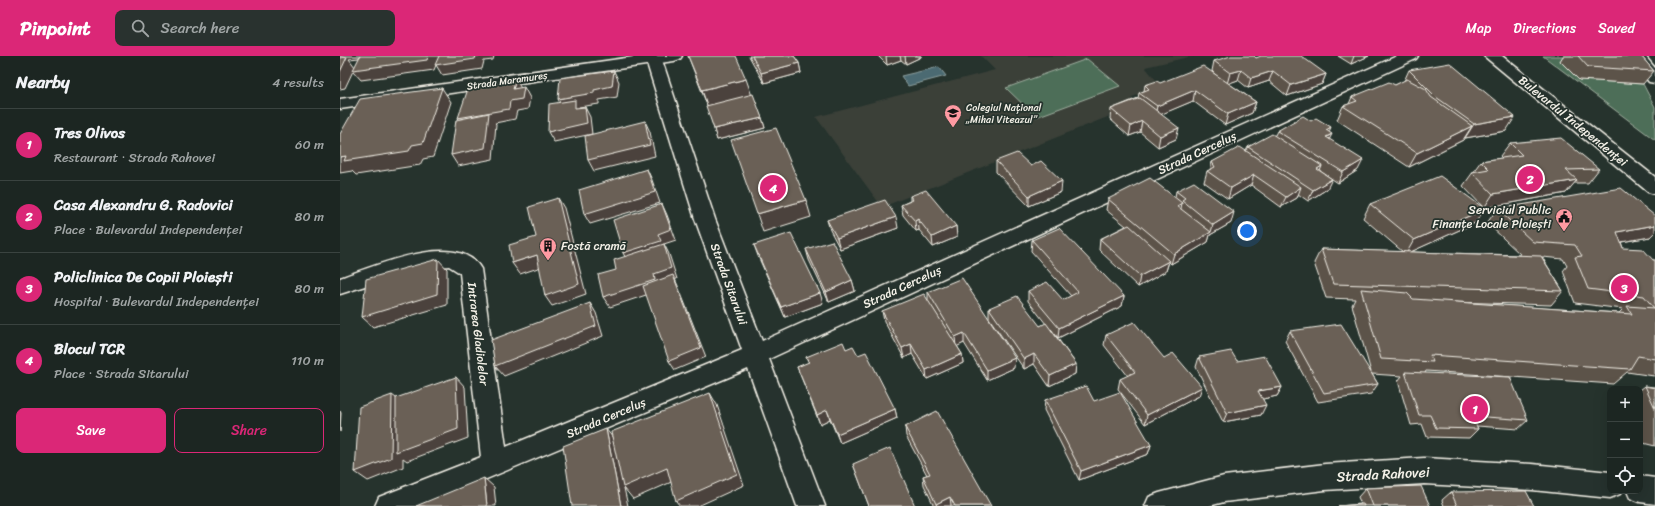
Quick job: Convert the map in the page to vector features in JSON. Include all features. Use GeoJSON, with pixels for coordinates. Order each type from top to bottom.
{"type":"FeatureCollection","features":[{"type":"Feature","properties":{"kind":"street","name":"Strada Cerceluș"},"geometry":{"type":"LineString","coordinates":[[389,506],[495,464],[755,355],[1410,56]]}},
{"type":"Feature","properties":{"kind":"street","name":"Bulevardul Independenței"},"geometry":{"type":"LineString","coordinates":[[1492,56],[1655,187]]}},
{"type":"Feature","properties":{"kind":"street"},"geometry":{"type":"LineString","coordinates":[[1636,56],[1655,78]]}},
{"type":"Feature","properties":{"kind":"street","name":"Strada Sitarului"},"geometry":{"type":"LineString","coordinates":[[664,58],[705,219],[812,506]]}},
{"type":"Feature","properties":{"kind":"street","name":"Strada Maramureș"},"geometry":{"type":"LineString","coordinates":[[340,104],[664,58]]}},
{"type":"Feature","properties":{"kind":"street","name":"Intrarea Gladiolelor"},"geometry":{"type":"LineString","coordinates":[[340,286],[428,259],[448,258],[460,261],[470,269],[495,464]]}},
{"type":"Feature","properties":{"kind":"street","name":"Strada Rahovei"},"geometry":{"type":"LineString","coordinates":[[1159,506],[1224,489],[1325,477],[1424,471],[1532,477],[1607,485]]}},
{"type":"Feature","properties":{"kind":"street"},"geometry":{"type":"LineString","coordinates":[[1643,489],[1655,491]]}},
{"type":"Feature","properties":{"kind":"shaded area","name":"Colegiul Național „Mihai Viteazul”"},"geometry":{"type":"Polygon","coordinates":[[[981,56],[1193,56],[1145,67],[1161,86],[1132,97],[1130,108],[882,207],[816,117],[995,70],[981,56]]]}},
{"type":"Feature","properties":{"kind":"green space"},"geometry":{"type":"Polygon","coordinates":[[[1543,56],[1572,56],[1562,58],[1560,61],[1579,80],[1643,84],[1655,107],[1655,140],[1543,56]]]}},
{"type":"Feature","properties":{"kind":"green space"},"geometry":{"type":"Polygon","coordinates":[[[1087,59],[1120,86],[1036,117],[1006,88],[1087,59]]]}},
{"type":"Feature","properties":{"kind":"water"},"geometry":{"type":"Polygon","coordinates":[[[939,67],[946,76],[908,86],[901,76],[939,67]]]}},
{"type":"Feature","properties":{"kind":"building"},"geometry":{"type":"Polygon","coordinates":[[[360,56],[428,56],[427,60],[353,70],[360,56]]]}},
{"type":"Feature","properties":{"kind":"building"},"geometry":{"type":"Polygon","coordinates":[[[439,56],[476,56],[475,59],[435,65],[439,56]]]}},
{"type":"Feature","properties":{"kind":"building"},"geometry":{"type":"Polygon","coordinates":[[[688,56],[736,56],[746,79],[702,90],[688,56]]]}},
{"type":"Feature","properties":{"kind":"building"},"geometry":{"type":"Polygon","coordinates":[[[752,56],[794,56],[799,63],[761,73],[752,56]]]}},
{"type":"Feature","properties":{"kind":"building"},"geometry":{"type":"Polygon","coordinates":[[[1231,56],[1254,56],[1256,58],[1261,56],[1301,56],[1326,74],[1291,85],[1273,71],[1251,78],[1241,70],[1230,73],[1214,61],[1231,56]]]}},
{"type":"Feature","properties":{"kind":"building"},"geometry":{"type":"Polygon","coordinates":[[[1578,56],[1641,56],[1654,71],[1588,67],[1578,56]]]}},
{"type":"Feature","properties":{"kind":"building"},"geometry":{"type":"Polygon","coordinates":[[[347,57],[340,72],[340,58],[347,57]]]}},
{"type":"Feature","properties":{"kind":"building"},"geometry":{"type":"Polygon","coordinates":[[[1450,63],[1515,117],[1474,124],[1436,97],[1409,70],[1450,63]]]}},
{"type":"Feature","properties":{"kind":"building"},"geometry":{"type":"Polygon","coordinates":[[[1203,66],[1256,102],[1228,114],[1195,90],[1157,106],[1139,93],[1149,89],[1145,85],[1157,81],[1160,83],[1203,66]]]}},
{"type":"Feature","properties":{"kind":"building"},"geometry":{"type":"Polygon","coordinates":[[[614,71],[612,86],[594,90],[594,93],[558,99],[560,78],[614,71]]]}},
{"type":"Feature","properties":{"kind":"building"},"geometry":{"type":"Polygon","coordinates":[[[1407,79],[1426,89],[1431,97],[1472,126],[1417,153],[1343,106],[1357,101],[1352,97],[1389,82],[1395,85],[1407,79]]]}},
{"type":"Feature","properties":{"kind":"building"},"geometry":{"type":"Polygon","coordinates":[[[516,80],[513,89],[524,87],[522,99],[510,101],[509,109],[458,118],[469,86],[516,80]]]}},
{"type":"Feature","properties":{"kind":"building"},"geometry":{"type":"Polygon","coordinates":[[[442,88],[423,143],[412,145],[409,151],[344,161],[346,156],[340,157],[340,134],[360,99],[442,88]]]}},
{"type":"Feature","properties":{"kind":"building"},"geometry":{"type":"Polygon","coordinates":[[[753,94],[762,118],[714,129],[706,106],[753,94]]]}},
{"type":"Feature","properties":{"kind":"building"},"geometry":{"type":"Polygon","coordinates":[[[1140,98],[1179,128],[1160,136],[1142,121],[1131,126],[1111,109],[1140,98]]]}},
{"type":"Feature","properties":{"kind":"building"},"geometry":{"type":"Polygon","coordinates":[[[575,100],[575,108],[585,107],[587,123],[548,132],[549,104],[575,100]]]}},
{"type":"Feature","properties":{"kind":"building"},"geometry":{"type":"Polygon","coordinates":[[[489,113],[485,148],[451,155],[456,120],[489,113]]]}},
{"type":"Feature","properties":{"kind":"building"},"geometry":{"type":"Polygon","coordinates":[[[1303,116],[1311,121],[1316,118],[1331,127],[1326,130],[1332,134],[1326,137],[1363,160],[1343,172],[1277,131],[1303,116]]]}},
{"type":"Feature","properties":{"kind":"building"},"geometry":{"type":"Polygon","coordinates":[[[645,121],[650,145],[588,160],[585,136],[645,121]]]}},
{"type":"Feature","properties":{"kind":"building"},"geometry":{"type":"Polygon","coordinates":[[[776,128],[806,200],[757,214],[731,140],[776,128]]]}},
{"type":"Feature","properties":{"kind":"building"},"geometry":{"type":"Polygon","coordinates":[[[1272,134],[1322,166],[1317,169],[1332,179],[1313,190],[1248,147],[1272,134]]]}},
{"type":"Feature","properties":{"kind":"building"},"geometry":{"type":"Polygon","coordinates":[[[1561,138],[1599,169],[1566,170],[1577,180],[1493,194],[1472,172],[1489,169],[1481,161],[1522,155],[1510,143],[1561,138]]]}},
{"type":"Feature","properties":{"kind":"building"},"geometry":{"type":"Polygon","coordinates":[[[1240,147],[1301,187],[1286,197],[1254,175],[1231,188],[1207,171],[1215,167],[1212,162],[1240,147]]]}},
{"type":"Feature","properties":{"kind":"building"},"geometry":{"type":"Polygon","coordinates":[[[1017,153],[1031,166],[1041,161],[1062,181],[1029,196],[996,161],[1017,153]]]}},
{"type":"Feature","properties":{"kind":"building"},"geometry":{"type":"Polygon","coordinates":[[[647,169],[655,192],[584,214],[579,190],[647,169]]]}},
{"type":"Feature","properties":{"kind":"building"},"geometry":{"type":"Polygon","coordinates":[[[1440,176],[1485,209],[1414,240],[1370,204],[1440,176]]]}},
{"type":"Feature","properties":{"kind":"building"},"geometry":{"type":"Polygon","coordinates":[[[1150,178],[1182,203],[1177,206],[1211,232],[1174,254],[1108,199],[1150,178]]]}},
{"type":"Feature","properties":{"kind":"building"},"geometry":{"type":"Polygon","coordinates":[[[1194,182],[1234,212],[1213,225],[1182,200],[1185,198],[1176,191],[1194,182]]]}},
{"type":"Feature","properties":{"kind":"building"},"geometry":{"type":"Polygon","coordinates":[[[1621,188],[1655,216],[1655,225],[1617,232],[1623,248],[1643,249],[1653,260],[1655,260],[1655,308],[1644,296],[1588,289],[1575,257],[1582,256],[1575,245],[1533,242],[1497,209],[1621,188]]]}},
{"type":"Feature","properties":{"kind":"building"},"geometry":{"type":"Polygon","coordinates":[[[926,190],[956,226],[932,237],[918,219],[915,221],[901,205],[913,200],[910,196],[926,190]]]}},
{"type":"Feature","properties":{"kind":"building","name":"Fostă cramă"},"geometry":{"type":"Polygon","coordinates":[[[558,198],[579,284],[545,296],[537,255],[512,263],[509,245],[536,237],[529,207],[558,198]]]}},
{"type":"Feature","properties":{"kind":"building"},"geometry":{"type":"Polygon","coordinates":[[[885,200],[896,217],[837,238],[827,220],[885,200]]]}},
{"type":"Feature","properties":{"kind":"building"},"geometry":{"type":"Polygon","coordinates":[[[662,204],[671,229],[658,234],[661,241],[623,253],[613,220],[662,204]]]}},
{"type":"Feature","properties":{"kind":"building"},"geometry":{"type":"Polygon","coordinates":[[[1129,225],[1169,261],[1140,276],[1100,239],[1129,225]]]}},
{"type":"Feature","properties":{"kind":"building"},"geometry":{"type":"Polygon","coordinates":[[[1059,228],[1124,296],[1059,328],[1028,291],[1047,282],[1063,300],[1078,292],[1032,240],[1059,228]]]}},
{"type":"Feature","properties":{"kind":"building"},"geometry":{"type":"Polygon","coordinates":[[[791,233],[820,293],[781,307],[754,245],[791,233]]]}},
{"type":"Feature","properties":{"kind":"building"},"geometry":{"type":"Polygon","coordinates":[[[832,241],[852,280],[826,292],[806,249],[832,241]]]}},
{"type":"Feature","properties":{"kind":"building"},"geometry":{"type":"Polygon","coordinates":[[[664,244],[671,268],[654,274],[655,280],[603,297],[598,275],[616,270],[614,260],[664,244]]]}},
{"type":"Feature","properties":{"kind":"building"},"geometry":{"type":"Polygon","coordinates":[[[1321,249],[1541,256],[1563,291],[1333,284],[1321,249]]]}},
{"type":"Feature","properties":{"kind":"building"},"geometry":{"type":"Polygon","coordinates":[[[438,259],[437,294],[362,317],[366,279],[438,259]]]}},
{"type":"Feature","properties":{"kind":"building"},"geometry":{"type":"Polygon","coordinates":[[[673,275],[701,348],[669,361],[643,286],[673,275]]]}},
{"type":"Feature","properties":{"kind":"building"},"geometry":{"type":"Polygon","coordinates":[[[962,278],[1015,358],[987,370],[964,333],[955,337],[928,292],[962,278]]]}},
{"type":"Feature","properties":{"kind":"building"},"geometry":{"type":"Polygon","coordinates":[[[1361,289],[1407,293],[1413,299],[1632,314],[1627,306],[1655,308],[1655,359],[1638,356],[1630,369],[1430,355],[1433,362],[1381,359],[1361,289]]]}},
{"type":"Feature","properties":{"kind":"building"},"geometry":{"type":"Polygon","coordinates":[[[924,294],[962,354],[926,370],[911,344],[902,348],[882,311],[924,294]]]}},
{"type":"Feature","properties":{"kind":"building"},"geometry":{"type":"Polygon","coordinates":[[[1017,296],[1040,326],[1046,323],[1076,364],[1050,376],[1034,354],[1024,359],[989,308],[1017,296]]]}},
{"type":"Feature","properties":{"kind":"building"},"geometry":{"type":"Polygon","coordinates":[[[590,303],[596,326],[495,366],[491,340],[590,303]]]}},
{"type":"Feature","properties":{"kind":"building"},"geometry":{"type":"Polygon","coordinates":[[[1134,322],[1164,358],[1173,353],[1202,387],[1147,415],[1120,379],[1135,372],[1106,335],[1134,322]]]}},
{"type":"Feature","properties":{"kind":"building"},"geometry":{"type":"Polygon","coordinates":[[[1341,324],[1378,384],[1324,393],[1290,331],[1341,324]]]}},
{"type":"Feature","properties":{"kind":"building"},"geometry":{"type":"Polygon","coordinates":[[[843,342],[846,349],[853,346],[858,355],[866,352],[895,409],[837,434],[827,410],[817,415],[797,367],[809,362],[806,357],[843,342]]]}},
{"type":"Feature","properties":{"kind":"building"},"geometry":{"type":"Polygon","coordinates":[[[1231,351],[1237,361],[1265,356],[1282,387],[1258,391],[1266,405],[1227,413],[1199,357],[1231,351]]]}},
{"type":"Feature","properties":{"kind":"building"},"geometry":{"type":"Polygon","coordinates":[[[1405,372],[1510,377],[1528,420],[1472,416],[1478,429],[1436,428],[1430,415],[1419,415],[1405,372]]]}},
{"type":"Feature","properties":{"kind":"building"},"geometry":{"type":"Polygon","coordinates":[[[456,377],[458,429],[396,452],[396,398],[456,377]]]}},
{"type":"Feature","properties":{"kind":"building"},"geometry":{"type":"Polygon","coordinates":[[[1086,386],[1094,401],[1120,392],[1151,445],[1081,471],[1045,400],[1086,386]]]}},
{"type":"Feature","properties":{"kind":"building"},"geometry":{"type":"Polygon","coordinates":[[[1645,386],[1655,388],[1655,408],[1645,386]]]}},
{"type":"Feature","properties":{"kind":"building"},"geometry":{"type":"Polygon","coordinates":[[[710,393],[737,474],[676,501],[667,468],[623,487],[611,432],[710,393]]]}},
{"type":"Feature","properties":{"kind":"building"},"geometry":{"type":"Polygon","coordinates":[[[392,395],[391,458],[355,472],[359,407],[392,395]]]}},
{"type":"Feature","properties":{"kind":"building"},"geometry":{"type":"Polygon","coordinates":[[[937,411],[991,506],[955,506],[950,497],[936,504],[923,476],[930,474],[905,427],[937,411]]]}},
{"type":"Feature","properties":{"kind":"building"},"geometry":{"type":"Polygon","coordinates":[[[606,429],[621,506],[572,506],[563,446],[606,429]]]}},
{"type":"Feature","properties":{"kind":"building"},"geometry":{"type":"Polygon","coordinates":[[[890,448],[915,506],[869,506],[853,464],[890,448]]]}},
{"type":"Feature","properties":{"kind":"building"},"geometry":{"type":"Polygon","coordinates":[[[484,478],[487,506],[416,506],[484,478]]]}},
{"type":"Feature","properties":{"kind":"building"},"geometry":{"type":"Polygon","coordinates":[[[1421,486],[1430,506],[1373,506],[1366,488],[1421,486]]]}},
{"type":"Feature","properties":{"kind":"building"},"geometry":{"type":"Polygon","coordinates":[[[1526,491],[1534,506],[1457,506],[1451,492],[1526,491]]]}},
{"type":"Feature","properties":{"kind":"building"},"geometry":{"type":"Polygon","coordinates":[[[1363,504],[1364,506],[1338,506],[1363,504]]]}},
{"type":"Feature","properties":{"kind":"place","name":"Colegiul Național „Mihai Viteazul”"},"geometry":{"type":"Point","coordinates":[953,128]}},
{"type":"Feature","properties":{"kind":"place","name":"Casa Alexandru G. Radovici"},"geometry":{"type":"Point","coordinates":[1530,179]}},
{"type":"Feature","properties":{"kind":"place","name":"Blocul TCR"},"geometry":{"type":"Point","coordinates":[773,188]}},
{"type":"Feature","properties":{"kind":"place","name":"Serviciul Public Finanțe Locale Ploiești"},"geometry":{"type":"Point","coordinates":[1564,232]}},
{"type":"Feature","properties":{"kind":"place","name":"Fostă cramă"},"geometry":{"type":"Point","coordinates":[548,261]}},
{"type":"Feature","properties":{"kind":"place","name":"Policlinica De Copii Ploiești"},"geometry":{"type":"Point","coordinates":[1624,288]}},
{"type":"Feature","properties":{"kind":"place","name":"Tres Olivos"},"geometry":{"type":"Point","coordinates":[1475,409]}}]}
